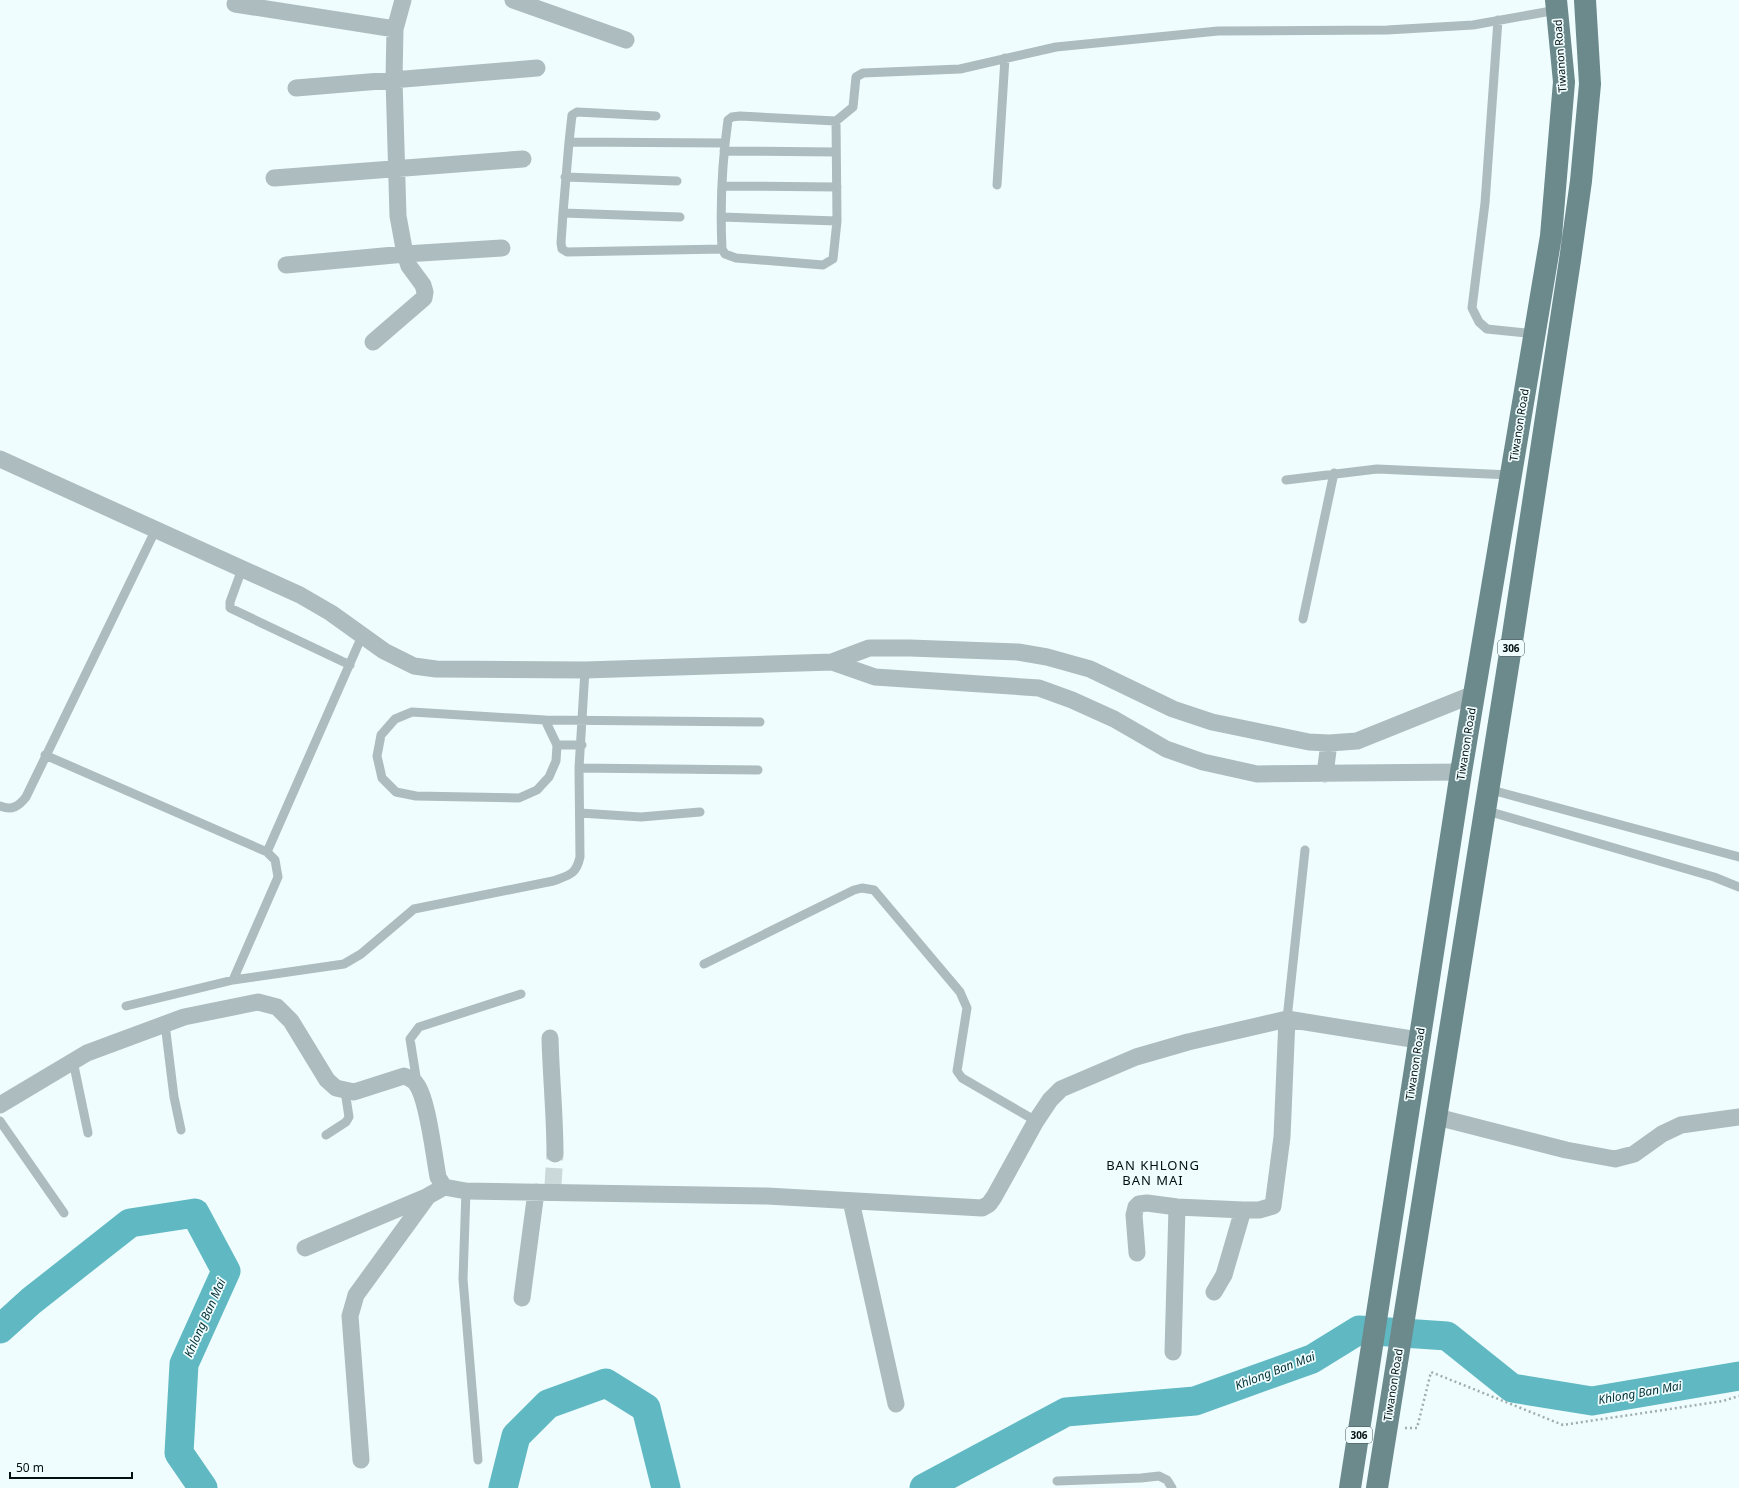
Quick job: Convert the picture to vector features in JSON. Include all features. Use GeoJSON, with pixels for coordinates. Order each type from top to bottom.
{"type":"FeatureCollection","features":[{"type":"Feature","properties":{"kind":"main road","name":"Tiwanon Road"},"geometry":{"type":"LineString","coordinates":[[1377,1488],[1392,1387],[1437,1117],[1566,291],[1581,181],[1590,84],[1585,0]]}},
{"type":"Feature","properties":{"kind":"main road","name":"Tiwanon Road"},"geometry":{"type":"LineString","coordinates":[[1350,1488],[1382,1292],[1418,1040],[1461,772],[1551,236],[1564,82],[1556,5]]}},
{"type":"Feature","properties":{"kind":"street"},"geometry":{"type":"LineString","coordinates":[[373,342],[424,298],[425,292],[423,285],[409,266],[405,254],[398,216],[394,80],[395,29],[403,0]]}},
{"type":"Feature","properties":{"kind":"street"},"geometry":{"type":"LineString","coordinates":[[513,0],[626,40]]}},
{"type":"Feature","properties":{"kind":"street"},"geometry":{"type":"LineString","coordinates":[[236,4],[395,29]]}},
{"type":"Feature","properties":{"kind":"street"},"geometry":{"type":"LineString","coordinates":[[296,88],[537,68]]}},
{"type":"Feature","properties":{"kind":"street"},"geometry":{"type":"LineString","coordinates":[[274,178],[396,167],[523,159]]}},
{"type":"Feature","properties":{"kind":"street"},"geometry":{"type":"LineString","coordinates":[[286,265],[405,254],[502,248]]}},
{"type":"Feature","properties":{"kind":"street"},"geometry":{"type":"LineString","coordinates":[[0,459],[155,531],[300,595],[331,613],[384,651],[414,666],[436,670],[585,670],[832,662],[870,648],[1018,652],[1047,657],[1090,669],[1173,709],[1212,722],[1309,742],[1329,743],[1357,740],[1474,694]]}},
{"type":"Feature","properties":{"kind":"street"},"geometry":{"type":"LineString","coordinates":[[832,662],[875,677],[1039,688],[1072,700],[1114,719],[1166,749],[1203,762],[1257,774],[1461,772]]}},
{"type":"Feature","properties":{"kind":"street"},"geometry":{"type":"LineString","coordinates":[[1325,774],[1329,743]]}},
{"type":"Feature","properties":{"kind":"street"},"geometry":{"type":"LineString","coordinates":[[0,1105],[87,1053],[184,1017],[258,1002],[277,1007],[291,1020],[327,1080],[336,1088],[354,1092],[404,1076],[411,1078],[417,1085],[424,1105],[438,1177],[444,1188]]}},
{"type":"Feature","properties":{"kind":"street"},"geometry":{"type":"LineString","coordinates":[[1137,1253],[1134,1215],[1136,1207],[1139,1204],[1147,1203],[1177,1207],[1243,1210],[1259,1210],[1273,1206],[1282,1137],[1287,1019]]}},
{"type":"Feature","properties":{"kind":"street"},"geometry":{"type":"LineString","coordinates":[[306,1248],[444,1188],[466,1191],[547,1190],[766,1196],[851,1202],[982,1208],[989,1204],[994,1197],[1036,1121],[1050,1100],[1061,1089],[1136,1057],[1188,1042],[1287,1019],[1418,1040]]}},
{"type":"Feature","properties":{"kind":"street"},"geometry":{"type":"LineString","coordinates":[[550,1038],[551,1086],[555,1117],[555,1154]]}},
{"type":"Feature","properties":{"kind":"street"},"geometry":{"type":"LineString","coordinates":[[1437,1117],[1566,1150],[1615,1159],[1634,1154],[1662,1134],[1681,1125],[1739,1117]]}},
{"type":"Feature","properties":{"kind":"street"},"geometry":{"type":"LineString","coordinates":[[522,1298],[547,1190]]}},
{"type":"Feature","properties":{"kind":"street"},"geometry":{"type":"LineString","coordinates":[[361,1460],[350,1316],[352,1305],[356,1295],[428,1196]]}},
{"type":"Feature","properties":{"kind":"street"},"geometry":{"type":"LineString","coordinates":[[851,1202],[896,1404]]}},
{"type":"Feature","properties":{"kind":"street"},"geometry":{"type":"LineString","coordinates":[[1173,1352],[1177,1207]]}},
{"type":"Feature","properties":{"kind":"street"},"geometry":{"type":"LineString","coordinates":[[1214,1292],[1224,1275],[1243,1210]]}},
{"type":"Feature","properties":{"kind":"lane"},"geometry":{"type":"LineString","coordinates":[[836,121],[837,221],[833,259],[822,265],[736,258],[725,254],[722,249],[722,217],[724,147],[728,120],[732,117],[836,121],[853,107],[856,77],[863,73],[960,69],[1056,47],[1218,31],[1387,30],[1473,25],[1556,5]]}},
{"type":"Feature","properties":{"kind":"lane"},"geometry":{"type":"LineString","coordinates":[[1498,20],[1485,203],[1472,308],[1479,322],[1487,329],[1534,334]]}},
{"type":"Feature","properties":{"kind":"lane"},"geometry":{"type":"LineString","coordinates":[[997,185],[1005,58]]}},
{"type":"Feature","properties":{"kind":"lane"},"geometry":{"type":"LineString","coordinates":[[656,116],[577,112],[572,115],[565,177],[561,243],[562,249],[567,252],[722,249]]}},
{"type":"Feature","properties":{"kind":"lane"},"geometry":{"type":"LineString","coordinates":[[569,142],[836,152]]}},
{"type":"Feature","properties":{"kind":"lane"},"geometry":{"type":"LineString","coordinates":[[565,177],[677,181]]}},
{"type":"Feature","properties":{"kind":"lane"},"geometry":{"type":"LineString","coordinates":[[723,186],[836,187]]}},
{"type":"Feature","properties":{"kind":"lane"},"geometry":{"type":"LineString","coordinates":[[563,213],[680,217]]}},
{"type":"Feature","properties":{"kind":"lane"},"geometry":{"type":"LineString","coordinates":[[722,217],[837,221]]}},
{"type":"Feature","properties":{"kind":"lane"},"geometry":{"type":"LineString","coordinates":[[1286,480],[1377,469],[1511,475]]}},
{"type":"Feature","properties":{"kind":"lane"},"geometry":{"type":"LineString","coordinates":[[1303,619],[1334,473]]}},
{"type":"Feature","properties":{"kind":"lane"},"geometry":{"type":"LineString","coordinates":[[0,806],[12,808],[19,806],[26,797],[45,755],[155,531]]}},
{"type":"Feature","properties":{"kind":"lane"},"geometry":{"type":"LineString","coordinates":[[242,569],[230,602],[230,608],[350,665]]}},
{"type":"Feature","properties":{"kind":"lane"},"geometry":{"type":"LineString","coordinates":[[267,852],[362,636]]}},
{"type":"Feature","properties":{"kind":"lane"},"geometry":{"type":"LineString","coordinates":[[126,1006],[233,980],[344,964],[361,954],[414,909],[553,880],[570,875],[578,868],[580,857],[579,768],[582,745],[585,670]]}},
{"type":"Feature","properties":{"kind":"lane"},"geometry":{"type":"LineString","coordinates":[[545,720],[557,745],[556,761],[549,777],[538,790],[519,798],[416,796],[396,792],[382,778],[377,756],[381,735],[395,718],[412,712],[545,720],[583,719],[760,722]]}},
{"type":"Feature","properties":{"kind":"lane"},"geometry":{"type":"LineString","coordinates":[[557,745],[582,745]]}},
{"type":"Feature","properties":{"kind":"lane"},"geometry":{"type":"LineString","coordinates":[[45,755],[267,852],[275,860],[278,877],[233,980]]}},
{"type":"Feature","properties":{"kind":"lane"},"geometry":{"type":"LineString","coordinates":[[579,768],[758,770]]}},
{"type":"Feature","properties":{"kind":"lane"},"geometry":{"type":"LineString","coordinates":[[1486,800],[1739,857]]}},
{"type":"Feature","properties":{"kind":"lane"},"geometry":{"type":"LineString","coordinates":[[1486,800],[1739,887]]}},
{"type":"Feature","properties":{"kind":"lane"},"geometry":{"type":"LineString","coordinates":[[580,813],[641,817],[700,812]]}},
{"type":"Feature","properties":{"kind":"lane"},"geometry":{"type":"LineString","coordinates":[[1287,1019],[1304,850]]}},
{"type":"Feature","properties":{"kind":"lane"},"geometry":{"type":"LineString","coordinates":[[704,964],[854,890],[862,888],[874,890],[964,998],[967,1008],[957,1071],[958,1074],[1036,1121]]}},
{"type":"Feature","properties":{"kind":"lane"},"geometry":{"type":"LineString","coordinates":[[417,1085],[410,1039],[419,1027],[521,994]]}},
{"type":"Feature","properties":{"kind":"lane"},"geometry":{"type":"LineString","coordinates":[[165,1024],[174,1097],[182,1130]]}},
{"type":"Feature","properties":{"kind":"lane"},"geometry":{"type":"LineString","coordinates":[[73,1061],[88,1133]]}},
{"type":"Feature","properties":{"kind":"lane"},"geometry":{"type":"LineString","coordinates":[[326,1135],[349,1117],[345,1091]]}},
{"type":"Feature","properties":{"kind":"lane"},"geometry":{"type":"LineString","coordinates":[[0,1121],[64,1213]]}},
{"type":"Feature","properties":{"kind":"lane"},"geometry":{"type":"LineString","coordinates":[[466,1191],[463,1279],[478,1460]]}},
{"type":"Feature","properties":{"kind":"lane"},"geometry":{"type":"LineString","coordinates":[[1057,1481],[1112,1484],[1159,1476],[1167,1480],[1172,1488]]}},
{"type":"Feature","properties":{"kind":"path"},"geometry":{"type":"LineString","coordinates":[[1386,1427],[1417,1428],[1431,1372],[1562,1425],[1723,1401],[1739,1396]]}},
{"type":"Feature","properties":{"kind":"waterway","name":"Khlong Ban Mai"},"geometry":{"type":"LineString","coordinates":[[0,1329],[31,1301],[130,1223],[195,1213],[226,1271],[184,1364],[179,1453],[203,1488]]}},
{"type":"Feature","properties":{"kind":"waterway","name":"Khlong Ban Mai"},"geometry":{"type":"LineString","coordinates":[[924,1488],[1066,1412],[1195,1401],[1312,1359],[1359,1330],[1447,1336],[1512,1388],[1592,1401],[1739,1376]]}},
{"type":"Feature","properties":{"kind":"waterway","name":"Khlong Ban Mai"},"geometry":{"type":"LineString","coordinates":[[503,1488],[516,1436],[548,1404],[606,1383],[646,1408],[666,1488]]}},
{"type":"Feature","properties":{"kind":"tunnel"},"geometry":{"type":"LineString","coordinates":[[553,1185],[555,1154]]}},
{"type":"Feature","properties":{"kind":"district","name":"BAN KHLONG BAN MAI"},"geometry":{"type":"Point","coordinates":[1153,1172]}}]}
